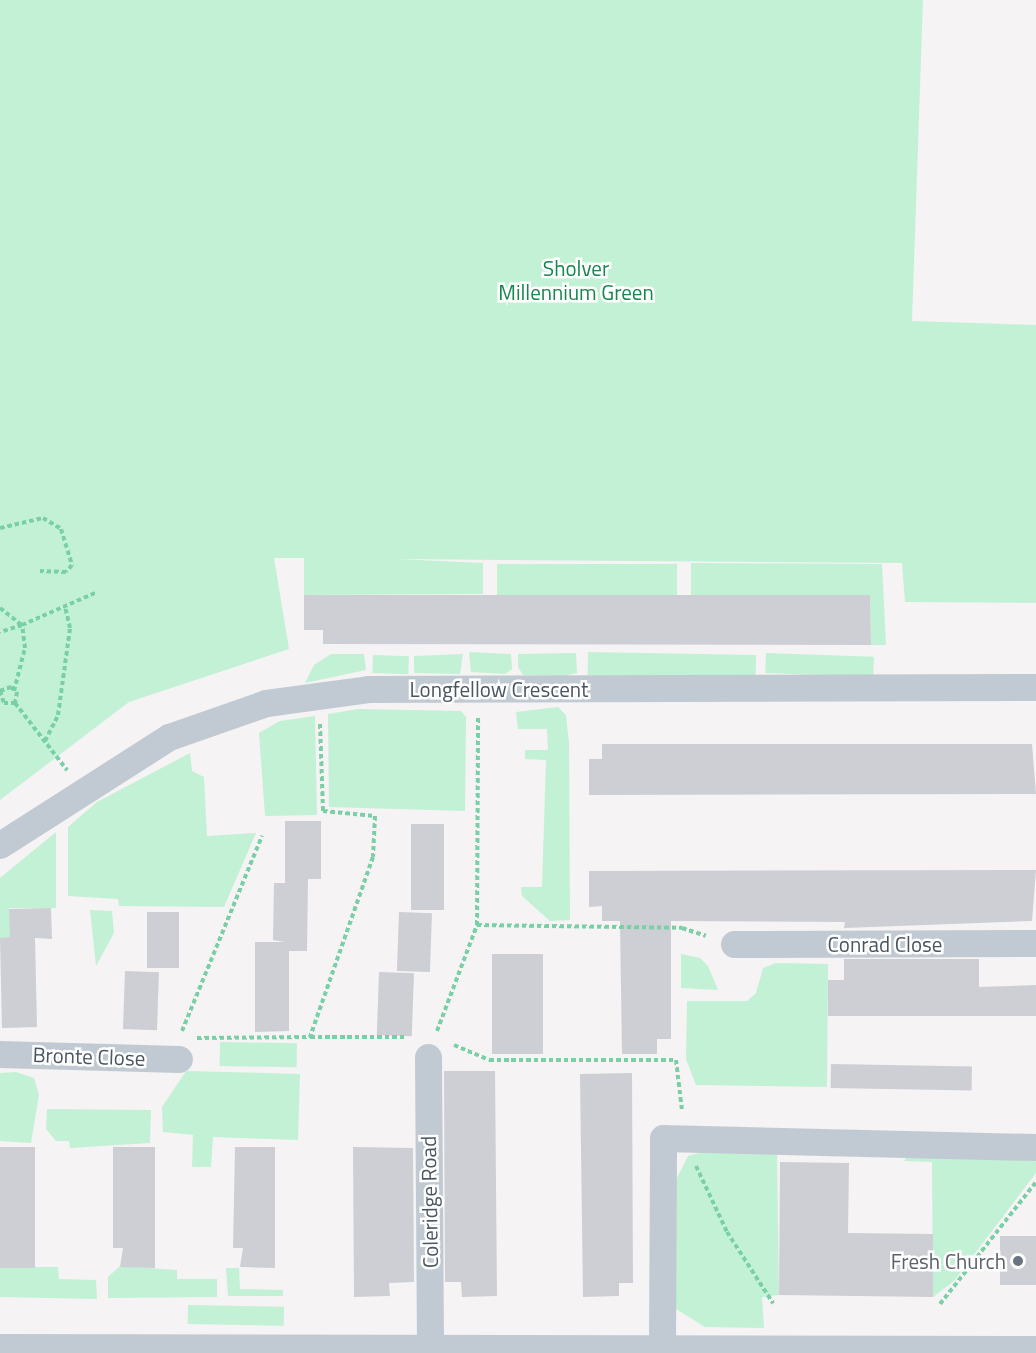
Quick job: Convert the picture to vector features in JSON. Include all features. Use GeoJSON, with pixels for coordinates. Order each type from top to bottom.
{"type":"FeatureCollection","features":[{"type":"Feature","properties":{"kind":"street","name":"Longfellow Crescent"},"geometry":{"type":"LineString","coordinates":[[0,845],[169,737],[218,716],[319,696],[368,689],[1036,687]]}},
{"type":"Feature","properties":{"kind":"street","name":"Conrad Close"},"geometry":{"type":"LineString","coordinates":[[734,944],[1036,943]]}},
{"type":"Feature","properties":{"kind":"street","name":"Coleridge Road"},"geometry":{"type":"LineString","coordinates":[[425,1044],[430,1346]]}},
{"type":"Feature","properties":{"kind":"street","name":"Bronte Close"},"geometry":{"type":"LineString","coordinates":[[0,1054],[178,1059]]}},
{"type":"Feature","properties":{"kind":"street"},"geometry":{"type":"LineString","coordinates":[[662,1346],[663,1138],[1036,1147]]}},
{"type":"Feature","properties":{"kind":"street"},"geometry":{"type":"LineString","coordinates":[[0,1347],[662,1346],[1020,1351]]}},
{"type":"Feature","properties":{"kind":"path"},"geometry":{"type":"LineString","coordinates":[[0,528],[43,518],[61,529],[72,565],[66,572],[40,571]]}},
{"type":"Feature","properties":{"kind":"path"},"geometry":{"type":"LineString","coordinates":[[0,632],[22,625],[97,592]]}},
{"type":"Feature","properties":{"kind":"path"},"geometry":{"type":"LineString","coordinates":[[45,741],[58,716],[70,628],[65,606]]}},
{"type":"Feature","properties":{"kind":"path"},"geometry":{"type":"LineString","coordinates":[[0,608],[22,625],[25,648],[14,691],[15,703],[83,790]]}},
{"type":"Feature","properties":{"kind":"path"},"geometry":{"type":"LineString","coordinates":[[14,691],[4,686],[0,691],[4,703],[15,703]]}},
{"type":"Feature","properties":{"kind":"path"},"geometry":{"type":"LineString","coordinates":[[425,1044],[477,924],[478,688]]}},
{"type":"Feature","properties":{"kind":"path"},"geometry":{"type":"LineString","coordinates":[[310,1037],[373,856],[375,816],[323,812],[319,696]]}},
{"type":"Feature","properties":{"kind":"path"},"geometry":{"type":"LineString","coordinates":[[262,836],[179,1038],[310,1037],[425,1044],[489,1060],[676,1060],[685,1138],[727,1232],[773,1304]]}},
{"type":"Feature","properties":{"kind":"path"},"geometry":{"type":"LineString","coordinates":[[477,924],[682,928],[734,944]]}},
{"type":"Feature","properties":{"kind":"path"},"geometry":{"type":"LineString","coordinates":[[940,1304],[1036,1182]]}},
{"type":"Feature","properties":{"kind":"green space","name":"Sholver Millennium Green"},"geometry":{"type":"Polygon","coordinates":[[[0,0],[923,0],[912,321],[1036,325],[1036,603],[905,602],[902,563],[396,559],[483,563],[483,594],[304,595],[304,558],[274,558],[289,649],[129,702],[0,800],[0,0]]]}},
{"type":"Feature","properties":{"kind":"green space"},"geometry":{"type":"Polygon","coordinates":[[[691,563],[882,564],[886,645],[871,645],[870,595],[691,596],[691,563]]]}},
{"type":"Feature","properties":{"kind":"green space"},"geometry":{"type":"Polygon","coordinates":[[[497,564],[677,564],[677,595],[497,595],[497,564]]]}},
{"type":"Feature","properties":{"kind":"green space"},"geometry":{"type":"Polygon","coordinates":[[[469,652],[511,654],[512,669],[505,674],[471,672],[469,652]]]}},
{"type":"Feature","properties":{"kind":"green space"},"geometry":{"type":"Polygon","coordinates":[[[588,652],[756,655],[756,678],[588,675],[588,652]]]}},
{"type":"Feature","properties":{"kind":"green space"},"geometry":{"type":"Polygon","coordinates":[[[576,653],[577,673],[563,676],[523,675],[518,667],[518,654],[576,653]]]}},
{"type":"Feature","properties":{"kind":"green space"},"geometry":{"type":"Polygon","coordinates":[[[766,653],[874,657],[873,677],[765,673],[766,653]]]}},
{"type":"Feature","properties":{"kind":"green space"},"geometry":{"type":"Polygon","coordinates":[[[331,654],[364,654],[366,670],[305,683],[314,665],[331,654]]]}},
{"type":"Feature","properties":{"kind":"green space"},"geometry":{"type":"Polygon","coordinates":[[[463,654],[460,674],[414,673],[414,656],[463,654]]]}},
{"type":"Feature","properties":{"kind":"green space"},"geometry":{"type":"Polygon","coordinates":[[[373,655],[409,656],[408,674],[372,673],[373,655]]]}},
{"type":"Feature","properties":{"kind":"green space"},"geometry":{"type":"Polygon","coordinates":[[[558,707],[566,715],[569,743],[570,920],[550,921],[522,896],[521,887],[542,887],[546,760],[525,759],[525,750],[548,750],[547,729],[518,729],[516,712],[558,707]]]}},
{"type":"Feature","properties":{"kind":"green space"},"geometry":{"type":"Polygon","coordinates":[[[358,709],[461,711],[466,717],[465,811],[329,807],[328,714],[358,709]]]}},
{"type":"Feature","properties":{"kind":"green space"},"geometry":{"type":"Polygon","coordinates":[[[315,716],[317,815],[265,816],[259,733],[280,721],[315,716]]]}},
{"type":"Feature","properties":{"kind":"green space"},"geometry":{"type":"Polygon","coordinates":[[[190,753],[192,771],[204,777],[207,836],[256,833],[224,907],[119,906],[118,899],[68,896],[68,827],[97,802],[190,753]]]}},
{"type":"Feature","properties":{"kind":"green space"},"geometry":{"type":"Polygon","coordinates":[[[56,832],[56,908],[9,908],[16,937],[0,938],[0,878],[56,832]]]}},
{"type":"Feature","properties":{"kind":"green space"},"geometry":{"type":"Polygon","coordinates":[[[90,910],[112,911],[114,933],[96,966],[90,910]]]}},
{"type":"Feature","properties":{"kind":"green space"},"geometry":{"type":"Polygon","coordinates":[[[681,954],[700,958],[708,966],[718,990],[681,988],[681,954]]]}},
{"type":"Feature","properties":{"kind":"green space"},"geometry":{"type":"Polygon","coordinates":[[[776,963],[828,964],[827,1087],[696,1085],[686,1059],[687,1001],[747,1001],[756,993],[763,968],[776,963]]]}},
{"type":"Feature","properties":{"kind":"green space"},"geometry":{"type":"Polygon","coordinates":[[[220,1042],[297,1043],[297,1067],[220,1066],[220,1042]]]}},
{"type":"Feature","properties":{"kind":"green space"},"geometry":{"type":"Polygon","coordinates":[[[186,1071],[300,1074],[298,1140],[213,1137],[211,1167],[192,1167],[193,1135],[163,1132],[162,1107],[186,1071]]]}},
{"type":"Feature","properties":{"kind":"green space"},"geometry":{"type":"Polygon","coordinates":[[[16,1072],[34,1078],[39,1095],[31,1143],[0,1141],[0,1073],[16,1072]]]}},
{"type":"Feature","properties":{"kind":"green space"},"geometry":{"type":"Polygon","coordinates":[[[47,1109],[151,1110],[150,1143],[70,1148],[69,1141],[56,1141],[46,1129],[47,1109]]]}},
{"type":"Feature","properties":{"kind":"green space"},"geometry":{"type":"Polygon","coordinates":[[[913,1150],[1036,1152],[1036,1173],[954,1281],[933,1297],[932,1162],[904,1161],[913,1150]]]}},
{"type":"Feature","properties":{"kind":"green space"},"geometry":{"type":"Polygon","coordinates":[[[702,1152],[777,1153],[779,1295],[762,1297],[764,1328],[705,1327],[676,1309],[673,1186],[688,1156],[702,1152]]]}},
{"type":"Feature","properties":{"kind":"green space"},"geometry":{"type":"Polygon","coordinates":[[[120,1266],[177,1270],[177,1279],[217,1279],[217,1297],[108,1298],[108,1277],[120,1266]]]}},
{"type":"Feature","properties":{"kind":"green space"},"geometry":{"type":"Polygon","coordinates":[[[0,1267],[58,1267],[59,1279],[96,1280],[97,1299],[0,1297],[0,1267]]]}},
{"type":"Feature","properties":{"kind":"green space"},"geometry":{"type":"Polygon","coordinates":[[[226,1268],[239,1268],[240,1289],[283,1290],[283,1296],[228,1296],[226,1268]]]}},
{"type":"Feature","properties":{"kind":"green space"},"geometry":{"type":"Polygon","coordinates":[[[188,1305],[284,1307],[284,1326],[188,1324],[188,1305]]]}},
{"type":"Feature","properties":{"kind":"building"},"geometry":{"type":"Polygon","coordinates":[[[304,595],[870,595],[871,645],[323,644],[323,630],[304,630],[304,595]]]}},
{"type":"Feature","properties":{"kind":"building"},"geometry":{"type":"Polygon","coordinates":[[[602,744],[1032,744],[1036,794],[589,795],[589,759],[602,759],[602,744]]]}},
{"type":"Feature","properties":{"kind":"building"},"geometry":{"type":"Polygon","coordinates":[[[285,821],[321,821],[321,879],[308,879],[307,951],[289,951],[289,1031],[255,1032],[255,942],[285,942],[273,940],[274,883],[285,883],[285,821]]]}},
{"type":"Feature","properties":{"kind":"building"},"geometry":{"type":"Polygon","coordinates":[[[411,824],[444,824],[444,910],[411,910],[411,824]]]}},
{"type":"Feature","properties":{"kind":"building"},"geometry":{"type":"Polygon","coordinates":[[[1036,870],[1032,921],[844,928],[845,922],[671,921],[671,1039],[657,1039],[657,1054],[622,1054],[620,921],[602,921],[602,906],[589,907],[589,871],[1036,870]]]}},
{"type":"Feature","properties":{"kind":"building"},"geometry":{"type":"Polygon","coordinates":[[[51,908],[52,939],[35,938],[37,1027],[2,1028],[0,938],[10,937],[9,909],[51,908]]]}},
{"type":"Feature","properties":{"kind":"building"},"geometry":{"type":"Polygon","coordinates":[[[147,912],[179,912],[179,968],[147,968],[147,912]]]}},
{"type":"Feature","properties":{"kind":"building"},"geometry":{"type":"Polygon","coordinates":[[[399,912],[432,913],[430,972],[397,971],[399,912]]]}},
{"type":"Feature","properties":{"kind":"building"},"geometry":{"type":"Polygon","coordinates":[[[492,954],[543,954],[543,1054],[492,1054],[492,954]]]}},
{"type":"Feature","properties":{"kind":"building"},"geometry":{"type":"Polygon","coordinates":[[[844,959],[979,959],[979,987],[1036,985],[1036,1016],[828,1016],[828,980],[844,980],[844,959]]]}},
{"type":"Feature","properties":{"kind":"building"},"geometry":{"type":"Polygon","coordinates":[[[125,971],[159,972],[157,1030],[123,1029],[125,971]]]}},
{"type":"Feature","properties":{"kind":"building"},"geometry":{"type":"Polygon","coordinates":[[[379,972],[414,973],[412,1036],[377,1035],[379,972]]]}},
{"type":"Feature","properties":{"kind":"building"},"geometry":{"type":"Polygon","coordinates":[[[831,1064],[972,1066],[972,1090],[831,1088],[831,1064]]]}},
{"type":"Feature","properties":{"kind":"building"},"geometry":{"type":"Polygon","coordinates":[[[444,1071],[495,1071],[497,1296],[462,1297],[461,1282],[445,1282],[444,1071]]]}},
{"type":"Feature","properties":{"kind":"building"},"geometry":{"type":"Polygon","coordinates":[[[632,1073],[633,1283],[619,1283],[619,1296],[583,1297],[580,1074],[632,1073]]]}},
{"type":"Feature","properties":{"kind":"building"},"geometry":{"type":"Polygon","coordinates":[[[0,1147],[35,1147],[35,1268],[0,1268],[0,1147]]]}},
{"type":"Feature","properties":{"kind":"building"},"geometry":{"type":"Polygon","coordinates":[[[113,1147],[155,1147],[155,1268],[120,1267],[123,1248],[113,1248],[113,1147]]]}},
{"type":"Feature","properties":{"kind":"building"},"geometry":{"type":"Polygon","coordinates":[[[235,1147],[275,1147],[275,1268],[240,1267],[243,1248],[233,1248],[235,1147]]]}},
{"type":"Feature","properties":{"kind":"building"},"geometry":{"type":"Polygon","coordinates":[[[353,1147],[413,1148],[414,1282],[389,1283],[390,1296],[354,1297],[353,1147]]]}},
{"type":"Feature","properties":{"kind":"building"},"geometry":{"type":"Polygon","coordinates":[[[780,1162],[849,1163],[848,1233],[933,1234],[933,1297],[779,1295],[780,1162]]]}},
{"type":"Feature","properties":{"kind":"building","name":"Fresh Church"},"geometry":{"type":"Polygon","coordinates":[[[1000,1236],[1036,1236],[1036,1285],[1000,1285],[1000,1236]]]}},
{"type":"Feature","properties":{"kind":"place","name":"Fresh Church"},"geometry":{"type":"Point","coordinates":[1018,1261]}}]}
